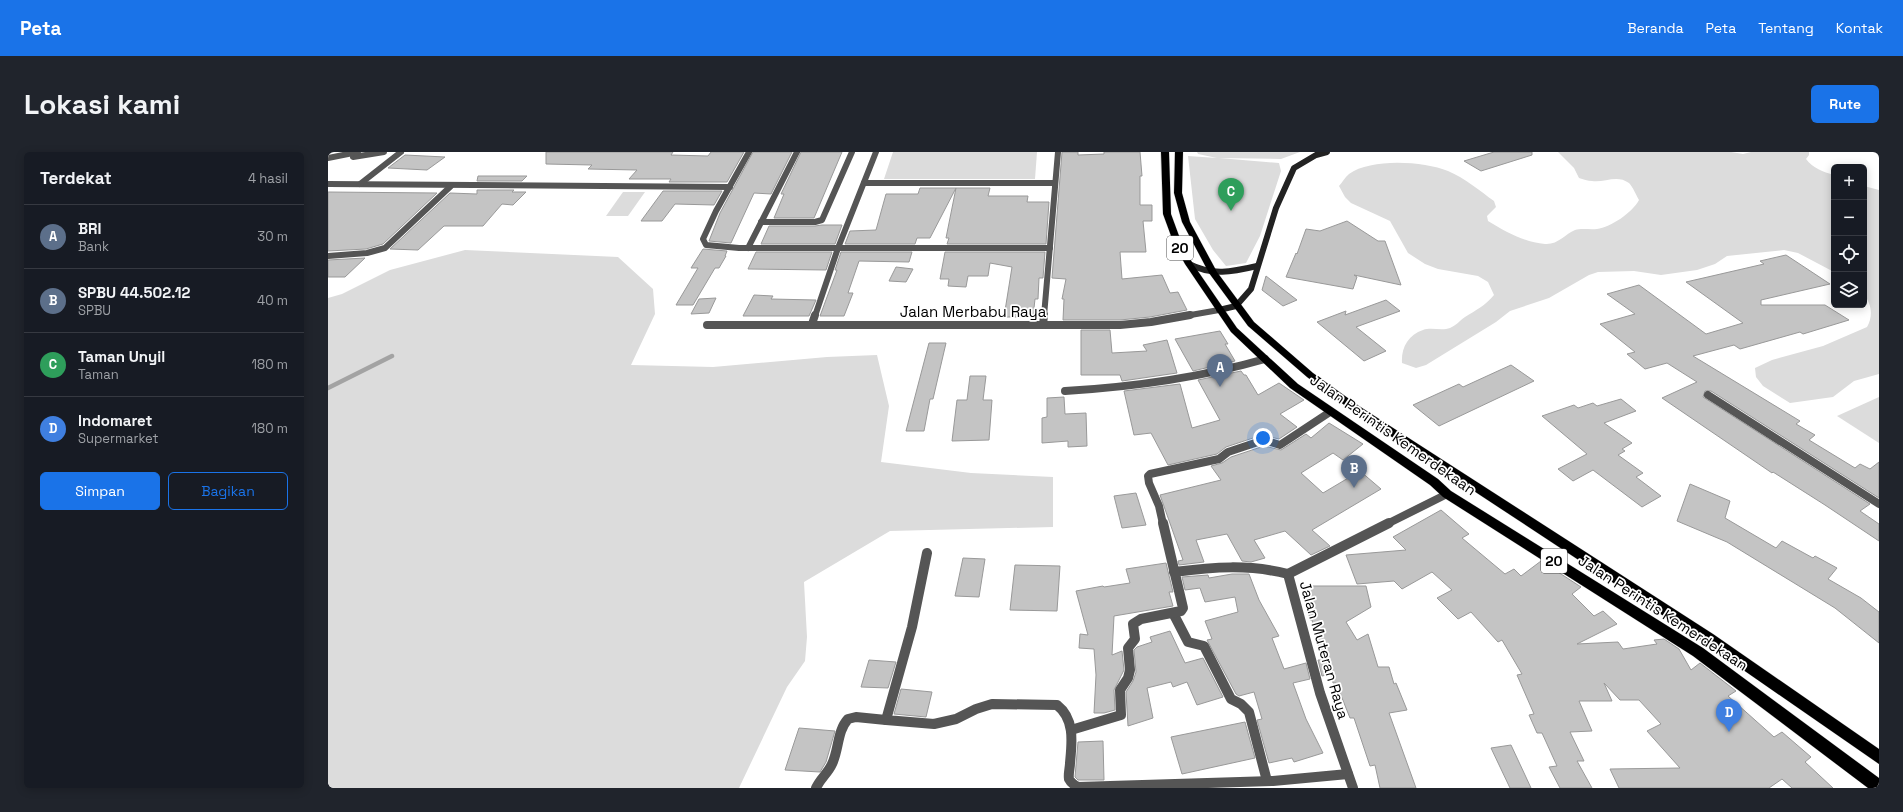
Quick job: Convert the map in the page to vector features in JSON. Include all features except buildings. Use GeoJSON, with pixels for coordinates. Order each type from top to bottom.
{"type":"FeatureCollection","features":[{"type":"Feature","properties":{"kind":"highway","name":"20"},"geometry":{"type":"LineString","coordinates":[[1165,152],[1164,159],[1167,214],[1178,244],[1189,264],[1219,310]]}},
{"type":"Feature","properties":{"kind":"highway","name":"20"},"geometry":{"type":"LineString","coordinates":[[1179,152],[1178,193],[1186,222],[1213,273],[1236,306]]}},
{"type":"Feature","properties":{"kind":"highway","name":"Jalan Perintis Kemerdekaan"},"geometry":{"type":"LineString","coordinates":[[1236,306],[1251,324],[1310,375],[1355,408],[1708,638],[1879,757]]}},
{"type":"Feature","properties":{"kind":"highway","name":"Jalan Perintis Kemerdekaan"},"geometry":{"type":"LineString","coordinates":[[1219,310],[1234,330],[1294,386],[1330,412],[1434,482],[1447,494],[1686,645],[1879,786]]}},
{"type":"Feature","properties":{"kind":"main road"},"geometry":{"type":"LineString","coordinates":[[1236,306],[1251,289],[1276,208],[1294,168],[1316,155],[1327,152]]}},
{"type":"Feature","properties":{"kind":"main road"},"geometry":{"type":"LineString","coordinates":[[1189,264],[1201,272],[1213,273],[1231,272],[1257,266]]}},
{"type":"Feature","properties":{"kind":"main road","name":"Jalan Merbabu Raya"},"geometry":{"type":"LineString","coordinates":[[1219,310],[1236,306]]}},
{"type":"Feature","properties":{"kind":"street"},"geometry":{"type":"LineString","coordinates":[[356,153],[353,157],[384,152]]}},
{"type":"Feature","properties":{"kind":"street"},"geometry":{"type":"LineString","coordinates":[[360,184],[401,152]]}},
{"type":"Feature","properties":{"kind":"street"},"geometry":{"type":"LineString","coordinates":[[749,152],[703,239],[706,245],[717,247],[748,248],[1050,248]]}},
{"type":"Feature","properties":{"kind":"street"},"geometry":{"type":"LineString","coordinates":[[748,248],[798,152]]}},
{"type":"Feature","properties":{"kind":"street"},"geometry":{"type":"LineString","coordinates":[[761,222],[815,222],[822,220],[829,208],[852,152]]}},
{"type":"Feature","properties":{"kind":"street"},"geometry":{"type":"LineString","coordinates":[[812,324],[838,248],[876,152]]}},
{"type":"Feature","properties":{"kind":"street"},"geometry":{"type":"LineString","coordinates":[[1043,325],[1058,152]]}},
{"type":"Feature","properties":{"kind":"street"},"geometry":{"type":"LineString","coordinates":[[328,158],[356,153]]}},
{"type":"Feature","properties":{"kind":"street"},"geometry":{"type":"LineString","coordinates":[[864,183],[1055,183]]}},
{"type":"Feature","properties":{"kind":"street"},"geometry":{"type":"LineString","coordinates":[[328,184],[451,186],[730,186]]}},
{"type":"Feature","properties":{"kind":"street"},"geometry":{"type":"LineString","coordinates":[[328,256],[367,254],[385,248],[451,186]]}},
{"type":"Feature","properties":{"kind":"street","name":"Jalan Merbabu Raya"},"geometry":{"type":"LineString","coordinates":[[707,325],[1133,324],[1219,310]]}},
{"type":"Feature","properties":{"kind":"street"},"geometry":{"type":"LineString","coordinates":[[1065,391],[1156,384],[1232,370],[1266,360]]}},
{"type":"Feature","properties":{"kind":"street"},"geometry":{"type":"LineString","coordinates":[[1708,395],[1879,504]]}},
{"type":"Feature","properties":{"kind":"street"},"geometry":{"type":"LineString","coordinates":[[1071,730],[1121,715],[1120,690],[1128,678],[1130,670],[1128,648],[1135,639],[1133,624],[1136,620],[1141,618],[1181,611],[1183,607],[1159,506],[1149,483],[1148,476],[1150,474],[1219,459],[1228,452],[1264,440],[1268,440],[1275,445],[1280,445],[1330,412]]}},
{"type":"Feature","properties":{"kind":"street","name":"Jalan Muteran Raya"},"geometry":{"type":"LineString","coordinates":[[1353,788],[1320,693],[1288,574],[1447,494]]}},
{"type":"Feature","properties":{"kind":"street"},"geometry":{"type":"LineString","coordinates":[[886,720],[912,627],[927,552]]}},
{"type":"Feature","properties":{"kind":"street"},"geometry":{"type":"LineString","coordinates":[[1174,572],[1232,565],[1260,567],[1288,574]]}},
{"type":"Feature","properties":{"kind":"street"},"geometry":{"type":"LineString","coordinates":[[1173,613],[1188,642],[1201,644],[1204,646],[1231,699],[1245,706],[1249,712],[1267,781]]}},
{"type":"Feature","properties":{"kind":"street"},"geometry":{"type":"LineString","coordinates":[[816,788],[819,781],[832,765],[843,726],[849,718],[934,724],[956,719],[976,709],[992,704],[1028,703],[1058,705],[1063,708],[1069,718],[1071,730],[1069,778],[1073,785],[1267,781],[1348,774]]}},
{"type":"Feature","properties":{"kind":"shaded area"},"geometry":{"type":"Polygon","coordinates":[[[893,152],[1037,152],[1035,179],[884,179],[893,152]]]}},
{"type":"Feature","properties":{"kind":"shaded area"},"geometry":{"type":"Polygon","coordinates":[[[1197,152],[1300,152],[1281,159],[1219,158],[1279,163],[1281,171],[1260,236],[1246,263],[1226,266],[1213,250],[1195,219],[1188,156],[1217,158],[1198,154],[1197,152]]]}},
{"type":"Feature","properties":{"kind":"shaded area"},"geometry":{"type":"Polygon","coordinates":[[[1558,152],[1731,152],[1743,154],[1751,152],[1809,152],[1806,159],[1812,165],[1831,174],[1831,270],[1798,253],[1784,250],[1727,256],[1715,264],[1697,270],[1661,275],[1634,271],[1598,272],[1589,275],[1549,298],[1510,311],[1496,322],[1426,365],[1416,368],[1402,363],[1404,347],[1413,335],[1426,329],[1447,329],[1452,327],[1484,305],[1494,295],[1488,282],[1478,276],[1438,269],[1425,264],[1408,253],[1390,221],[1351,203],[1345,197],[1339,186],[1346,177],[1359,169],[1370,165],[1383,163],[1411,163],[1448,171],[1460,177],[1494,201],[1496,207],[1487,216],[1488,221],[1508,233],[1522,239],[1537,243],[1550,244],[1558,241],[1575,230],[1603,228],[1621,219],[1636,205],[1639,200],[1629,183],[1624,180],[1615,179],[1589,181],[1579,178],[1574,168],[1558,152]]]}},
{"type":"Feature","properties":{"kind":"shaded area"},"geometry":{"type":"Polygon","coordinates":[[[1867,187],[1879,190],[1879,374],[1854,381],[1833,397],[1790,403],[1763,386],[1756,377],[1755,368],[1772,360],[1823,346],[1867,327],[1871,315],[1869,302],[1867,299],[1867,187]]]}},
{"type":"Feature","properties":{"kind":"shaded area"},"geometry":{"type":"Polygon","coordinates":[[[623,192],[645,192],[628,216],[606,216],[623,192]]]}},
{"type":"Feature","properties":{"kind":"shaded area"},"geometry":{"type":"Polygon","coordinates":[[[465,250],[618,257],[653,289],[655,314],[631,365],[713,367],[827,357],[877,355],[889,406],[881,462],[971,473],[1053,477],[1053,527],[890,531],[804,582],[807,637],[805,661],[787,687],[739,788],[328,788],[328,298],[342,294],[390,270],[465,250]]]}},
{"type":"Feature","properties":{"kind":"shaded area"},"geometry":{"type":"Polygon","coordinates":[[[1879,397],[1879,443],[1837,416],[1879,397]]]}},
{"type":"Feature","properties":{"kind":"waterway"},"geometry":{"type":"LineString","coordinates":[[328,388],[392,356]]}},
{"type":"Feature","properties":{"kind":"place","name":"Taman Unyil"},"geometry":{"type":"Point","coordinates":[1231,211]}},
{"type":"Feature","properties":{"kind":"place","name":"BRI"},"geometry":{"type":"Point","coordinates":[1220,387]}},
{"type":"Feature","properties":{"kind":"place","name":"SPBU 44.502.12"},"geometry":{"type":"Point","coordinates":[1354,488]}},
{"type":"Feature","properties":{"kind":"place","name":"Indomaret"},"geometry":{"type":"Point","coordinates":[1729,732]}}]}
